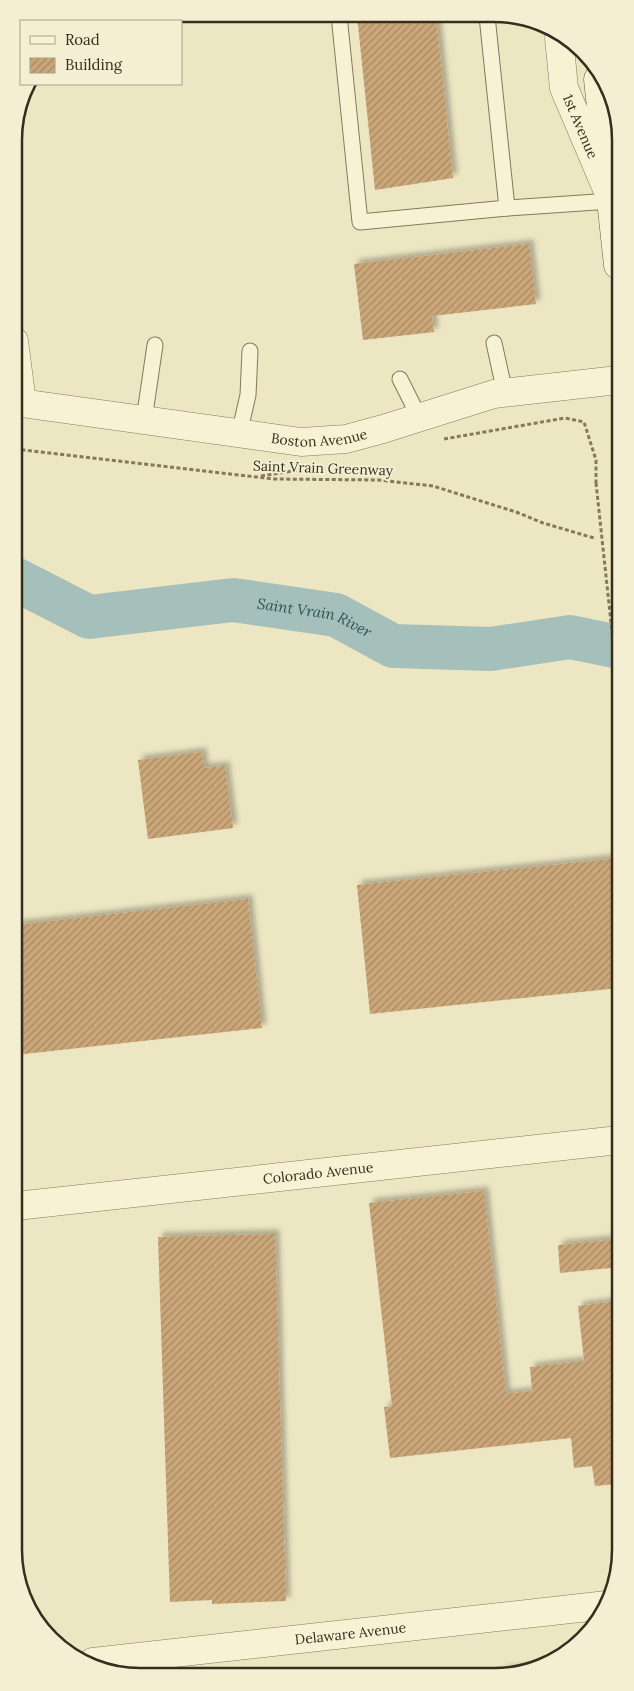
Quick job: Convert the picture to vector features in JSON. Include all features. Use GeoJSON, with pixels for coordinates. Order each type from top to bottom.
{"type":"FeatureCollection","features":[{"type":"Feature","properties":{"kind":"street","name":"1st Avenue"},"geometry":{"type":"LineString","coordinates":[[559,43],[564,88],[612,191]]}},
{"type":"Feature","properties":{"kind":"street"},"geometry":{"type":"LineString","coordinates":[[599,88],[612,186]]}},
{"type":"Feature","properties":{"kind":"street","name":"Boston Avenue"},"geometry":{"type":"LineString","coordinates":[[23,403],[301,442],[346,439],[494,394],[612,381]]}},
{"type":"Feature","properties":{"kind":"street","name":"Colorado Avenue"},"geometry":{"type":"LineString","coordinates":[[22,1205],[611,1141]]}},
{"type":"Feature","properties":{"kind":"street","name":"Delaware Avenue"},"geometry":{"type":"LineString","coordinates":[[100,1661],[597,1607]]}},
{"type":"Feature","properties":{"kind":"lane"},"geometry":{"type":"LineString","coordinates":[[340,22],[360,222],[507,208],[612,193]]}},
{"type":"Feature","properties":{"kind":"lane"},"geometry":{"type":"LineString","coordinates":[[488,22],[507,208]]}},
{"type":"Feature","properties":{"kind":"lane"},"geometry":{"type":"LineString","coordinates":[[494,343],[505,393]]}},
{"type":"Feature","properties":{"kind":"lane"},"geometry":{"type":"LineString","coordinates":[[144,420],[155,345]]}},
{"type":"Feature","properties":{"kind":"lane"},"geometry":{"type":"LineString","coordinates":[[239,434],[248,395],[250,351]]}},
{"type":"Feature","properties":{"kind":"lane"},"geometry":{"type":"LineString","coordinates":[[400,378],[419,417]]}},
{"type":"Feature","properties":{"kind":"path"},"geometry":{"type":"LineString","coordinates":[[442,440],[565,418],[584,422],[596,460],[596,483],[612,628]]}},
{"type":"Feature","properties":{"kind":"path","name":"Saint Vrain Greenway"},"geometry":{"type":"LineString","coordinates":[[23,450],[274,479],[378,480],[432,486],[594,538]]}},
{"type":"Feature","properties":{"kind":"path"},"geometry":{"type":"LineString","coordinates":[[255,477],[303,469]]}},
{"type":"Feature","properties":{"kind":"building"},"geometry":{"type":"Polygon","coordinates":[[[358,22],[437,22],[453,178],[375,190],[358,22]]]}},
{"type":"Feature","properties":{"kind":"building"},"geometry":{"type":"Polygon","coordinates":[[[529,244],[536,304],[432,316],[434,332],[363,340],[354,264],[529,244]]]}},
{"type":"Feature","properties":{"kind":"building"},"geometry":{"type":"Polygon","coordinates":[[[202,752],[204,768],[225,766],[233,828],[148,839],[138,760],[202,752]]]}},
{"type":"Feature","properties":{"kind":"building"},"geometry":{"type":"Polygon","coordinates":[[[611,859],[611,989],[370,1014],[357,885],[611,859]]]}},
{"type":"Feature","properties":{"kind":"building"},"geometry":{"type":"Polygon","coordinates":[[[248,899],[262,1028],[22,1054],[22,924],[248,899]]]}},
{"type":"Feature","properties":{"kind":"building"},"geometry":{"type":"Polygon","coordinates":[[[484,1191],[506,1394],[532,1391],[530,1367],[584,1361],[578,1306],[611,1302],[611,1484],[595,1486],[592,1466],[574,1468],[571,1438],[390,1458],[384,1407],[392,1406],[369,1203],[484,1191]]]}},
{"type":"Feature","properties":{"kind":"building"},"geometry":{"type":"Polygon","coordinates":[[[275,1234],[286,1601],[212,1604],[212,1600],[170,1602],[158,1237],[275,1234]]]}},
{"type":"Feature","properties":{"kind":"building"},"geometry":{"type":"Polygon","coordinates":[[[611,1240],[611,1268],[560,1273],[558,1245],[611,1240]]]}},
{"type":"Feature","properties":{"kind":"waterway","name":"Saint Vrain River"},"geometry":{"type":"LineString","coordinates":[[23,583],[89,617],[233,600],[336,615],[393,646],[491,649],[570,637],[612,645]]}}]}
